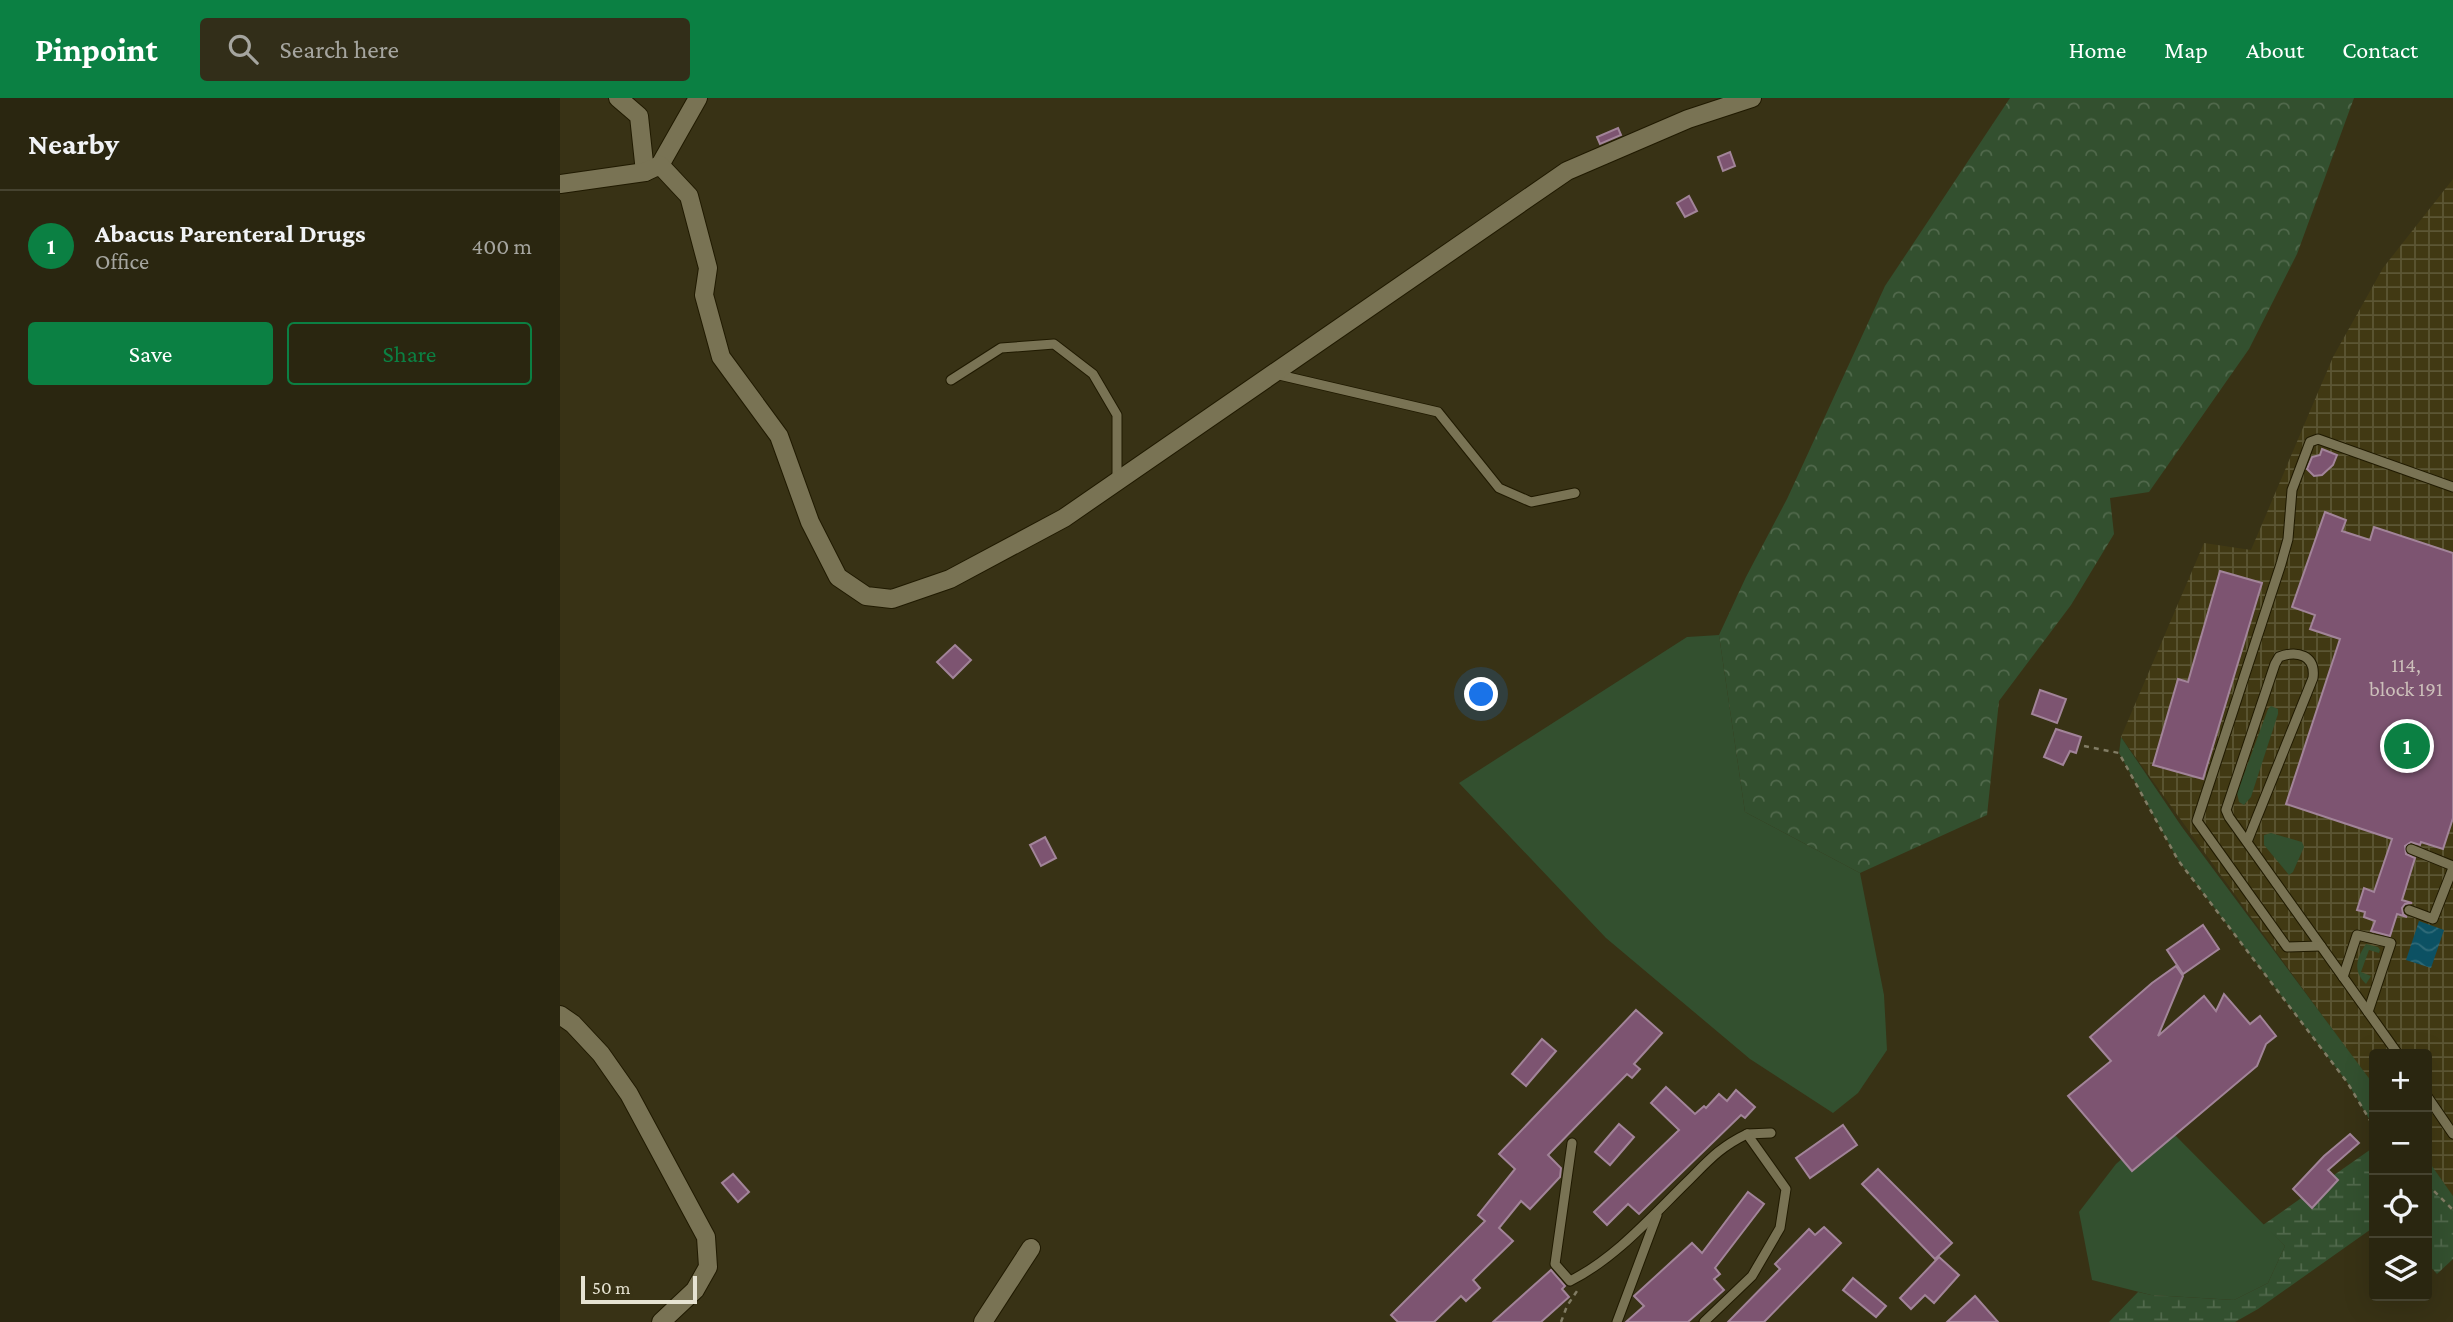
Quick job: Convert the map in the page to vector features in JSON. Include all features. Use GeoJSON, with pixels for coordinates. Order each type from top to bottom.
{"type":"FeatureCollection","features":[{"type":"Feature","properties":{"kind":"street"},"geometry":{"type":"LineString","coordinates":[[618,98],[639,116],[652,169],[689,196],[708,268],[704,295],[720,357],[779,436],[810,522],[838,577],[866,596],[892,599],[950,579],[1064,518],[1567,171],[1688,119],[1752,98]]}},
{"type":"Feature","properties":{"kind":"street"},"geometry":{"type":"LineString","coordinates":[[560,184],[652,169],[698,98]]}},
{"type":"Feature","properties":{"kind":"street"},"geometry":{"type":"LineString","coordinates":[[560,1014],[601,1054],[629,1094],[706,1237],[708,1267],[695,1290],[661,1322]]}},
{"type":"Feature","properties":{"kind":"street"},"geometry":{"type":"LineString","coordinates":[[983,1322],[1031,1248]]}},
{"type":"Feature","properties":{"kind":"lane"},"geometry":{"type":"LineString","coordinates":[[951,380],[1001,348],[1054,344],[1093,374],[1117,415],[1117,481]]}},
{"type":"Feature","properties":{"kind":"lane"},"geometry":{"type":"LineString","coordinates":[[1274,374],[1438,412],[1499,488],[1531,502],[1575,493]]}},
{"type":"Feature","properties":{"kind":"lane"},"geometry":{"type":"LineString","coordinates":[[2321,946],[2287,947],[2197,821],[2281,564],[2288,539],[2292,490],[2310,442],[2318,439],[2453,487]]}},
{"type":"Feature","properties":{"kind":"lane"},"geometry":{"type":"LineString","coordinates":[[2247,842],[2314,678],[2315,668],[2309,659],[2293,653],[2279,657],[2275,664],[2226,810],[2247,842],[2394,1049]]}},
{"type":"Feature","properties":{"kind":"lane"},"geometry":{"type":"LineString","coordinates":[[2409,910],[2433,919],[2453,867],[2411,849]]}},
{"type":"Feature","properties":{"kind":"lane"},"geometry":{"type":"LineString","coordinates":[[2343,977],[2357,935],[2391,943],[2368,1012]]}},
{"type":"Feature","properties":{"kind":"lane"},"geometry":{"type":"LineString","coordinates":[[2432,1103],[2453,1134]]}},
{"type":"Feature","properties":{"kind":"lane"},"geometry":{"type":"LineString","coordinates":[[1572,1143],[1555,1264],[1570,1281],[1590,1271],[1631,1237],[1726,1144],[1747,1134],[1771,1133]]}},
{"type":"Feature","properties":{"kind":"lane"},"geometry":{"type":"LineString","coordinates":[[1704,1322],[1752,1276],[1780,1228],[1786,1189],[1747,1134]]}},
{"type":"Feature","properties":{"kind":"lane"},"geometry":{"type":"LineString","coordinates":[[1617,1322],[1659,1210]]}},
{"type":"Feature","properties":{"kind":"path"},"geometry":{"type":"LineString","coordinates":[[2084,746],[2119,753],[2178,860],[2347,1082],[2369,1119]]}},
{"type":"Feature","properties":{"kind":"path"},"geometry":{"type":"LineString","coordinates":[[2432,1189],[2453,1210]]}},
{"type":"Feature","properties":{"kind":"path"},"geometry":{"type":"LineString","coordinates":[[1561,1322],[1567,1306],[1590,1271]]}},
{"type":"Feature","properties":{"kind":"shaded area"},"geometry":{"type":"Polygon","coordinates":[[[2453,179],[2453,1196],[2432,1167],[2432,1049],[2369,1049],[2369,1080],[2121,737],[2204,543],[2251,550],[2333,357],[2383,268],[2453,179]]]}},
{"type":"Feature","properties":{"kind":"green space"},"geometry":{"type":"Polygon","coordinates":[[[2010,98],[2354,98],[2297,254],[2249,349],[2149,492],[2110,498],[2114,534],[2071,605],[1999,701],[1987,815],[1860,873],[1745,812],[1719,635],[1787,499],[1885,286],[2010,98]]]}},
{"type":"Feature","properties":{"kind":"green space"},"geometry":{"type":"Polygon","coordinates":[[[1719,635],[1745,812],[1860,873],[1884,995],[1887,1050],[1858,1093],[1833,1113],[1750,1059],[1606,938],[1459,783],[1687,637],[1719,635]]]}},
{"type":"Feature","properties":{"kind":"green space"},"geometry":{"type":"Polygon","coordinates":[[[2271,706],[2278,709],[2278,714],[2251,797],[2244,805],[2239,802],[2237,793],[2271,706]]]}},
{"type":"Feature","properties":{"kind":"green space"},"geometry":{"type":"Polygon","coordinates":[[[2121,737],[2182,827],[2369,1078],[2369,1119],[2347,1082],[2178,860],[2119,753],[2121,737]]]}},
{"type":"Feature","properties":{"kind":"green space"},"geometry":{"type":"Polygon","coordinates":[[[2271,833],[2302,842],[2304,847],[2293,872],[2289,875],[2264,845],[2264,835],[2271,833]]]}},
{"type":"Feature","properties":{"kind":"green space"},"geometry":{"type":"Polygon","coordinates":[[[2366,944],[2380,950],[2379,953],[2369,950],[2361,972],[2371,976],[2366,984],[2357,965],[2366,944]]]}},
{"type":"Feature","properties":{"kind":"green space"},"geometry":{"type":"Polygon","coordinates":[[[2163,1123],[2285,1246],[2268,1283],[2234,1300],[2151,1295],[2092,1280],[2079,1212],[2116,1164],[2163,1123]]]}},
{"type":"Feature","properties":{"kind":"green space"},"geometry":{"type":"Polygon","coordinates":[[[2369,1151],[2369,1231],[2258,1309],[2235,1322],[2109,1322],[2138,1292],[2234,1300],[2268,1283],[2285,1246],[2263,1225],[2369,1151]]]}},
{"type":"Feature","properties":{"kind":"green space"},"geometry":{"type":"Polygon","coordinates":[[[2432,1166],[2453,1196],[2453,1210],[2432,1189],[2432,1166]]]}},
{"type":"Feature","properties":{"kind":"green space"},"geometry":{"type":"Polygon","coordinates":[[[2432,1189],[2453,1210],[2453,1259],[2437,1274],[2432,1268],[2432,1189]]]}},
{"type":"Feature","properties":{"kind":"water"},"geometry":{"type":"Polygon","coordinates":[[[2419,921],[2444,930],[2431,968],[2406,960],[2419,921]]]}},
{"type":"Feature","properties":{"kind":"building"},"geometry":{"type":"Polygon","coordinates":[[[1618,128],[1621,135],[1600,144],[1597,137],[1618,128]]]}},
{"type":"Feature","properties":{"kind":"building"},"geometry":{"type":"Polygon","coordinates":[[[1730,152],[1735,166],[1723,171],[1718,157],[1730,152]]]}},
{"type":"Feature","properties":{"kind":"building"},"geometry":{"type":"Polygon","coordinates":[[[1689,196],[1697,211],[1685,217],[1677,203],[1689,196]]]}},
{"type":"Feature","properties":{"kind":"building"},"geometry":{"type":"Polygon","coordinates":[[[2322,449],[2337,455],[2333,465],[2322,475],[2314,476],[2307,469],[2312,457],[2320,455],[2322,449]]]}},
{"type":"Feature","properties":{"kind":"building"},"geometry":{"type":"Polygon","coordinates":[[[2325,512],[2346,520],[2342,531],[2370,540],[2374,527],[2453,553],[2453,818],[2443,849],[2421,842],[2420,845],[2411,842],[2405,846],[2406,854],[2415,858],[2402,900],[2412,903],[2405,904],[2402,908],[2407,917],[2397,914],[2390,936],[2371,931],[2375,921],[2364,917],[2365,912],[2357,910],[2364,888],[2374,892],[2392,839],[2286,804],[2340,639],[2310,629],[2315,615],[2292,607],[2325,512]]]}},
{"type":"Feature","properties":{"kind":"building"},"geometry":{"type":"Polygon","coordinates":[[[2220,571],[2262,583],[2203,779],[2153,765],[2178,679],[2188,682],[2220,571]]]}},
{"type":"Feature","properties":{"kind":"building"},"geometry":{"type":"Polygon","coordinates":[[[955,645],[971,660],[953,678],[937,662],[955,645]]]}},
{"type":"Feature","properties":{"kind":"building"},"geometry":{"type":"Polygon","coordinates":[[[2040,690],[2066,699],[2057,723],[2032,714],[2040,690]]]}},
{"type":"Feature","properties":{"kind":"building"},"geometry":{"type":"Polygon","coordinates":[[[2056,729],[2081,737],[2076,753],[2070,751],[2063,765],[2044,757],[2056,729]]]}},
{"type":"Feature","properties":{"kind":"building"},"geometry":{"type":"Polygon","coordinates":[[[1045,837],[1056,858],[1041,866],[1030,845],[1045,837]]]}},
{"type":"Feature","properties":{"kind":"building"},"geometry":{"type":"Polygon","coordinates":[[[2203,925],[2219,949],[2183,974],[2167,950],[2203,925]]]}},
{"type":"Feature","properties":{"kind":"building"},"geometry":{"type":"Polygon","coordinates":[[[2176,966],[2183,976],[2158,1036],[2204,996],[2216,1011],[2224,994],[2250,1024],[2260,1016],[2276,1036],[2266,1044],[2257,1066],[2132,1171],[2068,1096],[2111,1061],[2090,1037],[2152,983],[2176,966]]]}},
{"type":"Feature","properties":{"kind":"building"},"geometry":{"type":"Polygon","coordinates":[[[1636,1010],[1662,1033],[1634,1064],[1640,1069],[1632,1078],[1627,1074],[1548,1155],[1561,1168],[1560,1177],[1530,1209],[1521,1201],[1499,1228],[1513,1241],[1473,1280],[1480,1288],[1466,1301],[1461,1296],[1434,1322],[1398,1322],[1391,1315],[1485,1221],[1478,1215],[1515,1169],[1499,1154],[1636,1010]]]}},
{"type":"Feature","properties":{"kind":"building"},"geometry":{"type":"Polygon","coordinates":[[[1542,1039],[1556,1051],[1526,1086],[1512,1074],[1542,1039]]]}},
{"type":"Feature","properties":{"kind":"building"},"geometry":{"type":"Polygon","coordinates":[[[1666,1087],[1695,1114],[1704,1106],[1706,1108],[1719,1094],[1727,1101],[1736,1090],[1755,1107],[1745,1118],[1741,1115],[1639,1214],[1628,1204],[1607,1225],[1594,1212],[1679,1130],[1651,1103],[1666,1087]]]}},
{"type":"Feature","properties":{"kind":"building"},"geometry":{"type":"Polygon","coordinates":[[[1619,1124],[1634,1137],[1610,1165],[1595,1152],[1619,1124]]]}},
{"type":"Feature","properties":{"kind":"building"},"geometry":{"type":"Polygon","coordinates":[[[1843,1125],[1857,1145],[1810,1178],[1796,1158],[1843,1125]]]}},
{"type":"Feature","properties":{"kind":"building"},"geometry":{"type":"Polygon","coordinates":[[[2350,1134],[2359,1143],[2328,1170],[2338,1180],[2312,1208],[2293,1189],[2324,1156],[2350,1134]]]}},
{"type":"Feature","properties":{"kind":"building"},"geometry":{"type":"Polygon","coordinates":[[[1878,1169],[1952,1243],[1935,1259],[1862,1184],[1878,1169]]]}},
{"type":"Feature","properties":{"kind":"building"},"geometry":{"type":"Polygon","coordinates":[[[733,1174],[749,1192],[738,1202],[722,1183],[733,1174]]]}},
{"type":"Feature","properties":{"kind":"building"},"geometry":{"type":"Polygon","coordinates":[[[1748,1192],[1764,1204],[1715,1268],[1720,1274],[1714,1279],[1724,1290],[1688,1322],[1626,1322],[1644,1306],[1634,1296],[1692,1243],[1702,1253],[1748,1192]]]}},
{"type":"Feature","properties":{"kind":"building"},"geometry":{"type":"Polygon","coordinates":[[[1824,1227],[1841,1243],[1764,1322],[1728,1322],[1780,1269],[1775,1264],[1809,1229],[1815,1235],[1824,1227]]]}},
{"type":"Feature","properties":{"kind":"building"},"geometry":{"type":"Polygon","coordinates":[[[1939,1257],[1959,1275],[1934,1303],[1925,1295],[1911,1309],[1900,1298],[1939,1257]]]}},
{"type":"Feature","properties":{"kind":"building"},"geometry":{"type":"Polygon","coordinates":[[[1551,1270],[1565,1286],[1562,1289],[1569,1297],[1541,1322],[1493,1322],[1551,1270]]]}},
{"type":"Feature","properties":{"kind":"building"},"geometry":{"type":"Polygon","coordinates":[[[1853,1278],[1886,1306],[1876,1317],[1843,1290],[1853,1278]]]}},
{"type":"Feature","properties":{"kind":"building"},"geometry":{"type":"Polygon","coordinates":[[[1975,1296],[1998,1322],[1947,1322],[1975,1296]]]}},
{"type":"Feature","properties":{"kind":"place","name":"Abacus Parenteral Drugs"},"geometry":{"type":"Point","coordinates":[2407,746]}}]}
